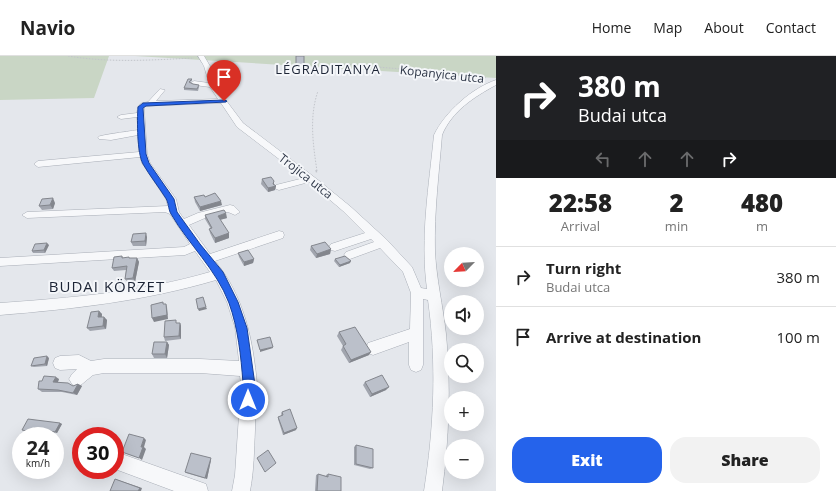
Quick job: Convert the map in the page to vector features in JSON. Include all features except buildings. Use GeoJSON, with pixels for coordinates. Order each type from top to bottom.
{"type":"FeatureCollection","features":[{"type":"Feature","properties":{"kind":"street","name":"Trojica utca"},"geometry":{"type":"LineString","coordinates":[[203,59],[213,85],[240,125],[347,209],[374,234],[408,270],[417,292],[416,365]]}},
{"type":"Feature","properties":{"kind":"street"},"geometry":{"type":"LineString","coordinates":[[433,491],[439,445],[439,334],[430,265],[429,239],[438,135],[441,126],[447,117],[483,89],[496,82]]}},
{"type":"Feature","properties":{"kind":"street"},"geometry":{"type":"LineString","coordinates":[[194,84],[213,85]]}},
{"type":"Feature","properties":{"kind":"street"},"geometry":{"type":"LineString","coordinates":[[483,89],[496,92]]}},
{"type":"Feature","properties":{"kind":"street"},"geometry":{"type":"LineString","coordinates":[[151,103],[162,90]]}},
{"type":"Feature","properties":{"kind":"street"},"geometry":{"type":"LineString","coordinates":[[224,101],[151,103],[142,105],[140,115],[142,154],[146,163],[171,199],[178,218],[197,246],[220,274],[233,302],[242,328],[249,385],[244,475],[241,491]]}},
{"type":"Feature","properties":{"kind":"street"},"geometry":{"type":"LineString","coordinates":[[121,116],[140,115]]}},
{"type":"Feature","properties":{"kind":"street"},"geometry":{"type":"LineString","coordinates":[[102,137],[109,137],[128,132],[142,133]]}},
{"type":"Feature","properties":{"kind":"street"},"geometry":{"type":"LineString","coordinates":[[116,162],[133,160],[142,154]]}},
{"type":"Feature","properties":{"kind":"street"},"geometry":{"type":"LineString","coordinates":[[38,164],[142,154]]}},
{"type":"Feature","properties":{"kind":"street"},"geometry":{"type":"LineString","coordinates":[[279,187],[312,180]]}},
{"type":"Feature","properties":{"kind":"street"},"geometry":{"type":"LineString","coordinates":[[178,218],[208,208]]}},
{"type":"Feature","properties":{"kind":"street"},"geometry":{"type":"LineString","coordinates":[[27,214],[166,209],[178,218],[202,216],[230,208],[235,212]]}},
{"type":"Feature","properties":{"kind":"street"},"geometry":{"type":"LineString","coordinates":[[335,247],[374,234]]}},
{"type":"Feature","properties":{"kind":"street"},"geometry":{"type":"LineString","coordinates":[[207,259],[279,235]]}},
{"type":"Feature","properties":{"kind":"street"},"geometry":{"type":"LineString","coordinates":[[350,255],[383,243]]}},
{"type":"Feature","properties":{"kind":"street"},"geometry":{"type":"LineString","coordinates":[[0,262],[185,250],[197,246]]}},
{"type":"Feature","properties":{"kind":"street"},"geometry":{"type":"LineString","coordinates":[[0,309],[44,306],[147,292],[202,280],[220,274]]}},
{"type":"Feature","properties":{"kind":"street"},"geometry":{"type":"LineString","coordinates":[[417,292],[434,296]]}},
{"type":"Feature","properties":{"kind":"street"},"geometry":{"type":"LineString","coordinates":[[373,348],[416,333]]}},
{"type":"Feature","properties":{"kind":"street"},"geometry":{"type":"LineString","coordinates":[[60,363],[79,362],[90,368]]}},
{"type":"Feature","properties":{"kind":"street"},"geometry":{"type":"LineString","coordinates":[[77,379],[90,368],[104,366],[192,366],[247,369]]}},
{"type":"Feature","properties":{"kind":"street"},"geometry":{"type":"LineString","coordinates":[[124,464],[199,491]]}},
{"type":"Feature","properties":{"kind":"path"},"geometry":{"type":"LineString","coordinates":[[68,56],[93,60],[138,61],[184,58],[203,59]]}},
{"type":"Feature","properties":{"kind":"path","name":"Kopanyica utca"},"geometry":{"type":"LineString","coordinates":[[341,64],[474,75],[496,82]]}},
{"type":"Feature","properties":{"kind":"path"},"geometry":{"type":"LineString","coordinates":[[312,180],[318,180],[312,130],[314,104],[318,91]]}},
{"type":"Feature","properties":{"kind":"green space"},"geometry":{"type":"Polygon","coordinates":[[[0,56],[109,56],[94,98],[0,100],[0,56]]]}},
{"type":"Feature","properties":{"kind":"green space"},"geometry":{"type":"Polygon","coordinates":[[[135,56],[496,56],[496,78],[135,56]]]}},
{"type":"Feature","properties":{"kind":"district","name":"LÉGRÁDITANYA"},"geometry":{"type":"Point","coordinates":[328,69]}},
{"type":"Feature","properties":{"kind":"district","name":"BUDAI KÖRZET"},"geometry":{"type":"Point","coordinates":[107,286]}},
{"type":"Feature","properties":{"kind":"route"},"geometry":{"type":"LineString","coordinates":[[224,101],[151,103],[142,105],[140,107],[140,115],[143,154],[146,163],[157,181],[171,199],[174,212],[197,246],[220,274],[233,302],[242,328],[249,385],[248,400]]}}]}
